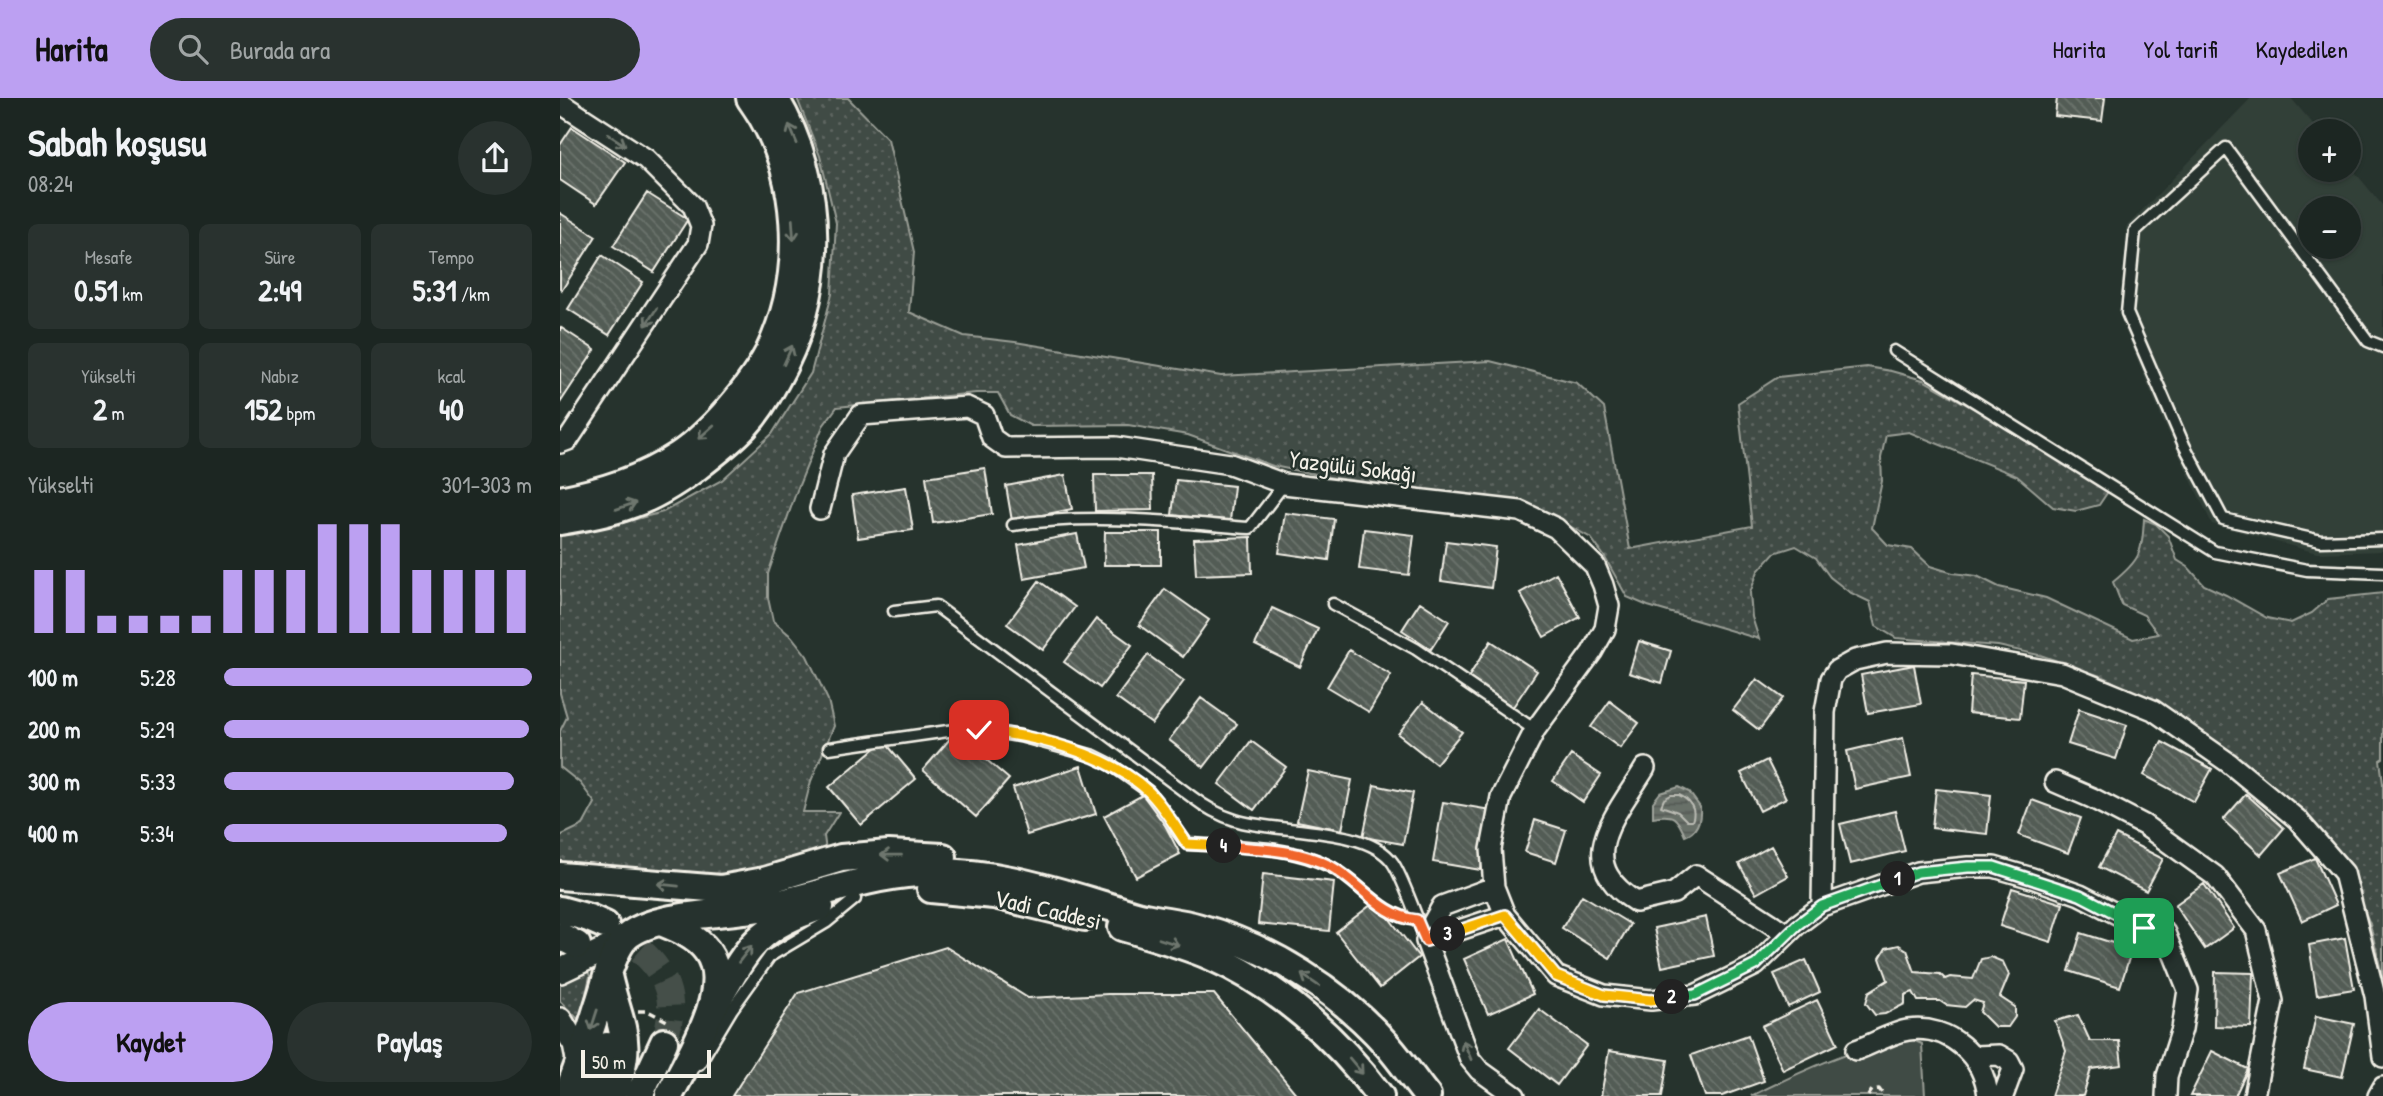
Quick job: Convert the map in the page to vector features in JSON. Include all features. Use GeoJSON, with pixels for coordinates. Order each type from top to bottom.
{"type":"FeatureCollection","features":[{"type":"Feature","properties":{"kind":"main road"},"geometry":{"type":"LineString","coordinates":[[560,500],[628,483],[679,455],[730,409],[752,382],[769,351],[783,313],[791,276],[794,246],[792,206],[783,164],[773,136],[750,98]]}},
{"type":"Feature","properties":{"kind":"main road"},"geometry":{"type":"LineString","coordinates":[[560,521],[594,516],[634,504],[690,472],[720,450],[747,424],[788,360],[802,322],[810,289],[814,257],[813,209],[807,173],[796,138],[775,98]]}},
{"type":"Feature","properties":{"kind":"main road"},"geometry":{"type":"LineString","coordinates":[[560,876],[721,889],[764,881],[841,858],[889,854],[962,860],[1004,877]]}},
{"type":"Feature","properties":{"kind":"main road"},"geometry":{"type":"LineString","coordinates":[[560,910],[589,918],[614,933],[711,912],[761,907],[888,876],[957,872],[1004,877]]}},
{"type":"Feature","properties":{"kind":"main road","name":"Vadi Caddesi"},"geometry":{"type":"LineString","coordinates":[[1004,877],[1145,917],[1199,927],[1240,942],[1289,966],[1329,993],[1366,1024],[1388,1046],[1427,1096]]}},
{"type":"Feature","properties":{"kind":"main road","name":"Vadi Caddesi"},"geometry":{"type":"LineString","coordinates":[[710,1013],[736,965],[766,932],[817,908],[881,893],[930,889],[994,895],[1099,920],[1210,956],[1245,973],[1320,1029],[1346,1054],[1380,1096]]}},
{"type":"Feature","properties":{"kind":"main road"},"geometry":{"type":"LineString","coordinates":[[662,922],[696,940],[713,961],[717,974],[710,1013],[669,1096]]}},
{"type":"Feature","properties":{"kind":"main road"},"geometry":{"type":"LineString","coordinates":[[567,1096],[608,975],[614,933]]}},
{"type":"Feature","properties":{"kind":"main road"},"geometry":{"type":"LineString","coordinates":[[608,975],[625,1038],[625,1060],[612,1096]]}},
{"type":"Feature","properties":{"kind":"main road"},"geometry":{"type":"LineString","coordinates":[[639,1096],[668,1033]]}},
{"type":"Feature","properties":{"kind":"main road"},"geometry":{"type":"LineString","coordinates":[[587,1096],[607,1046]]}},
{"type":"Feature","properties":{"kind":"street"},"geometry":{"type":"LineString","coordinates":[[560,103],[646,159],[693,206],[701,226],[698,244],[641,332],[568,440],[560,443]]}},
{"type":"Feature","properties":{"kind":"street","name":"Yazgülü Sokağı"},"geometry":{"type":"LineString","coordinates":[[820,509],[834,454],[860,415],[967,407],[984,415],[992,438],[1006,448],[1116,447],[1230,464],[1284,484],[1520,511],[1556,528],[1595,566],[1604,584],[1609,606],[1605,629],[1592,652],[1535,730],[1501,797],[1491,849],[1494,887],[1505,915],[1556,976],[1604,995],[1651,1000],[1695,995],[1756,965],[1787,934],[1822,906],[1918,872],[1994,867],[2080,895],[2144,928],[2165,933],[2188,990],[2182,1029],[2167,1076],[2166,1096]]}},
{"type":"Feature","properties":{"kind":"street"},"geometry":{"type":"LineString","coordinates":[[1822,906],[1825,712],[1830,679],[1838,670],[1854,660],[1887,653],[1952,654],[2062,673],[2153,710],[2229,763],[2297,819],[2344,873],[2375,996],[2383,1057]]}},
{"type":"Feature","properties":{"kind":"street"},"geometry":{"type":"LineString","coordinates":[[1644,768],[1602,844],[1605,874],[1619,891],[1636,902],[1674,893],[1696,875],[1787,934]]}},
{"type":"Feature","properties":{"kind":"street"},"geometry":{"type":"LineString","coordinates":[[2055,782],[2144,825],[2215,876],[2256,930],[2273,1001],[2254,1096]]}},
{"type":"Feature","properties":{"kind":"street"},"geometry":{"type":"LineString","coordinates":[[1494,887],[1442,906],[1426,941],[1469,1059],[1479,1070],[1514,1096]]}},
{"type":"Feature","properties":{"kind":"street"},"geometry":{"type":"LineString","coordinates":[[1426,941],[1505,915]]}},
{"type":"Feature","properties":{"kind":"street"},"geometry":{"type":"LineString","coordinates":[[560,971],[614,933]]}},
{"type":"Feature","properties":{"kind":"street"},"geometry":{"type":"LineString","coordinates":[[560,1020],[575,1044],[579,1064]]}},
{"type":"Feature","properties":{"kind":"street"},"geometry":{"type":"LineString","coordinates":[[1856,1050],[1908,1030],[1943,1033],[1975,1056],[1987,1082],[1988,1096]]}},
{"type":"Feature","properties":{"kind":"street"},"geometry":{"type":"LineString","coordinates":[[1975,1056],[1999,1055],[2009,1060],[2013,1069],[2003,1096]]}},
{"type":"Feature","properties":{"kind":"street"},"geometry":{"type":"LineString","coordinates":[[2378,1096],[2383,1087]]}},
{"type":"Feature","properties":{"kind":"lane"},"geometry":{"type":"LineString","coordinates":[[2383,347],[2368,341],[2226,148],[2135,231],[2127,313],[2184,445],[2223,519],[2321,541],[2383,539]]}},
{"type":"Feature","properties":{"kind":"lane"},"geometry":{"type":"LineString","coordinates":[[1894,351],[2215,552],[2307,570],[2383,573]]}},
{"type":"Feature","properties":{"kind":"lane"},"geometry":{"type":"LineString","coordinates":[[1013,525],[1109,518],[1250,528],[1284,484]]}},
{"type":"Feature","properties":{"kind":"lane"},"geometry":{"type":"LineString","coordinates":[[1334,604],[1416,649],[1535,730]]}},
{"type":"Feature","properties":{"kind":"lane"},"geometry":{"type":"LineString","coordinates":[[894,611],[936,606],[1192,797],[1221,815],[1249,824],[1359,840],[1378,848],[1393,863],[1426,941]]}},
{"type":"Feature","properties":{"kind":"lane"},"geometry":{"type":"LineString","coordinates":[[829,748],[955,730],[979,730],[1020,736],[1094,756],[1148,791],[1187,844],[1277,850],[1313,859],[1346,876],[1393,913],[1417,920]]}},
{"type":"Feature","properties":{"kind":"lane"},"geometry":{"type":"LineString","coordinates":[[677,1096],[706,1055],[732,1009],[770,956],[827,922],[855,899]]}},
{"type":"Feature","properties":{"kind":"path"},"geometry":{"type":"LineString","coordinates":[[634,1011],[648,1011],[668,1033]]}},
{"type":"Feature","properties":{"kind":"path"},"geometry":{"type":"LineString","coordinates":[[1868,1096],[1872,1090],[1879,1089],[1884,1096]]}},
{"type":"Feature","properties":{"kind":"shaded area"},"geometry":{"type":"Polygon","coordinates":[[[797,98],[848,98],[888,139],[914,252],[909,312],[964,336],[1221,376],[1490,361],[1577,383],[1604,408],[1630,549],[1752,526],[1738,403],[1778,377],[1867,367],[1923,380],[2070,463],[2109,490],[2099,505],[2076,511],[2053,507],[2017,476],[1909,432],[1886,435],[1881,458],[1882,481],[1872,528],[1888,545],[1912,549],[1930,566],[1977,576],[1999,587],[2046,598],[2133,639],[2158,634],[2144,615],[2122,605],[2113,582],[2129,568],[2138,555],[2144,519],[2156,524],[2168,536],[2177,560],[2188,567],[2204,585],[2267,618],[2291,623],[2312,613],[2328,599],[2383,593],[2383,758],[2380,760],[2383,783],[2383,979],[2370,924],[2342,856],[2293,802],[2188,721],[2106,678],[2043,656],[1998,646],[1896,638],[1876,626],[1870,602],[1849,592],[1830,577],[1816,558],[1796,546],[1774,553],[1758,571],[1750,593],[1752,617],[1759,639],[1648,606],[1627,597],[1591,538],[1528,503],[1334,478],[1273,466],[1188,435],[1128,425],[1031,426],[1010,415],[998,393],[837,407],[823,426],[797,490],[768,574],[768,598],[773,621],[792,637],[807,656],[828,700],[834,726],[811,781],[803,812],[839,812],[824,836],[826,851],[720,883],[560,864],[560,836],[583,825],[595,803],[580,783],[560,767],[560,731],[567,717],[560,693],[560,533],[594,530],[663,512],[722,480],[772,434],[811,373],[832,294],[836,223],[820,156],[797,98]]]}},
{"type":"Feature","properties":{"kind":"shaded area"},"geometry":{"type":"Polygon","coordinates":[[[2251,98],[2291,98],[2309,119],[2298,119],[2298,182],[2361,182],[2361,179],[2383,206],[2383,551],[2317,553],[2212,524],[2163,421],[2124,327],[2126,227],[2251,98]]]}},
{"type":"Feature","properties":{"kind":"shaded area"},"geometry":{"type":"Polygon","coordinates":[[[588,971],[590,976],[581,1018],[578,1019],[560,1001],[560,983],[588,971]]]}},
{"type":"Feature","properties":{"kind":"shaded area"},"geometry":{"type":"Polygon","coordinates":[[[1904,1036],[1922,1044],[1925,1096],[1751,1096],[1826,1062],[1904,1036]]]}},
{"type":"Feature","properties":{"kind":"water"},"geometry":{"type":"Polygon","coordinates":[[[1679,787],[1689,792],[1700,807],[1698,824],[1685,836],[1674,818],[1653,817],[1653,802],[1660,793],[1679,787]]]}},
{"type":"Feature","properties":{"kind":"building"},"geometry":{"type":"Polygon","coordinates":[[[2057,98],[2105,98],[2102,121],[2055,116],[2057,98]]]}},
{"type":"Feature","properties":{"kind":"building"},"geometry":{"type":"Polygon","coordinates":[[[572,127],[625,162],[596,204],[560,180],[560,145],[572,127]]]}},
{"type":"Feature","properties":{"kind":"building"},"geometry":{"type":"Polygon","coordinates":[[[647,193],[688,219],[654,272],[613,246],[647,193]]]}},
{"type":"Feature","properties":{"kind":"building"},"geometry":{"type":"Polygon","coordinates":[[[560,213],[596,236],[562,290],[560,288],[560,213]]]}},
{"type":"Feature","properties":{"kind":"building"},"geometry":{"type":"Polygon","coordinates":[[[602,255],[643,282],[609,335],[568,309],[602,255]]]}},
{"type":"Feature","properties":{"kind":"building"},"geometry":{"type":"Polygon","coordinates":[[[560,327],[595,350],[560,403],[560,327]]]}},
{"type":"Feature","properties":{"kind":"building"},"geometry":{"type":"Polygon","coordinates":[[[985,468],[992,514],[933,523],[926,477],[985,468]]]}},
{"type":"Feature","properties":{"kind":"building"},"geometry":{"type":"Polygon","coordinates":[[[1065,475],[1072,509],[1012,521],[1006,486],[1065,475]]]}},
{"type":"Feature","properties":{"kind":"building"},"geometry":{"type":"Polygon","coordinates":[[[1094,475],[1152,475],[1153,510],[1095,511],[1094,475]]]}},
{"type":"Feature","properties":{"kind":"building"},"geometry":{"type":"Polygon","coordinates":[[[1176,480],[1234,486],[1230,521],[1172,515],[1176,480]]]}},
{"type":"Feature","properties":{"kind":"building"},"geometry":{"type":"Polygon","coordinates":[[[906,487],[913,530],[858,538],[852,495],[906,487]]]}},
{"type":"Feature","properties":{"kind":"building"},"geometry":{"type":"Polygon","coordinates":[[[1285,513],[1334,519],[1329,560],[1279,553],[1285,513]]]}},
{"type":"Feature","properties":{"kind":"building"},"geometry":{"type":"Polygon","coordinates":[[[1364,529],[1414,535],[1409,575],[1359,569],[1364,529]]]}},
{"type":"Feature","properties":{"kind":"building"},"geometry":{"type":"Polygon","coordinates":[[[1105,532],[1161,532],[1161,565],[1104,565],[1105,532]]]}},
{"type":"Feature","properties":{"kind":"building"},"geometry":{"type":"Polygon","coordinates":[[[1077,534],[1084,568],[1024,579],[1018,545],[1077,534]]]}},
{"type":"Feature","properties":{"kind":"building"},"geometry":{"type":"Polygon","coordinates":[[[1251,537],[1252,573],[1196,575],[1194,539],[1251,537]]]}},
{"type":"Feature","properties":{"kind":"building"},"geometry":{"type":"Polygon","coordinates":[[[1446,541],[1496,547],[1491,588],[1441,581],[1446,541]]]}},
{"type":"Feature","properties":{"kind":"building"},"geometry":{"type":"Polygon","coordinates":[[[1556,573],[1580,617],[1544,637],[1520,593],[1556,573]]]}},
{"type":"Feature","properties":{"kind":"building"},"geometry":{"type":"Polygon","coordinates":[[[1039,581],[1075,607],[1043,650],[1007,624],[1039,581]]]}},
{"type":"Feature","properties":{"kind":"building"},"geometry":{"type":"Polygon","coordinates":[[[1165,589],[1209,620],[1183,657],[1139,625],[1165,589]]]}},
{"type":"Feature","properties":{"kind":"building"},"geometry":{"type":"Polygon","coordinates":[[[1420,602],[1449,621],[1431,649],[1402,630],[1420,602]]]}},
{"type":"Feature","properties":{"kind":"building"},"geometry":{"type":"Polygon","coordinates":[[[1272,608],[1318,629],[1300,667],[1255,645],[1272,608]]]}},
{"type":"Feature","properties":{"kind":"building"},"geometry":{"type":"Polygon","coordinates":[[[1096,619],[1132,645],[1100,688],[1064,662],[1096,619]]]}},
{"type":"Feature","properties":{"kind":"building"},"geometry":{"type":"Polygon","coordinates":[[[1491,641],[1537,671],[1513,707],[1468,678],[1491,641]]]}},
{"type":"Feature","properties":{"kind":"building"},"geometry":{"type":"Polygon","coordinates":[[[1639,641],[1671,651],[1662,683],[1629,673],[1639,641]]]}},
{"type":"Feature","properties":{"kind":"building"},"geometry":{"type":"Polygon","coordinates":[[[1349,650],[1391,675],[1369,712],[1327,687],[1349,650]]]}},
{"type":"Feature","properties":{"kind":"building"},"geometry":{"type":"Polygon","coordinates":[[[1148,655],[1184,681],[1152,724],[1116,698],[1148,655]]]}},
{"type":"Feature","properties":{"kind":"building"},"geometry":{"type":"Polygon","coordinates":[[[1914,665],[1921,704],[1868,713],[1861,675],[1914,665]]]}},
{"type":"Feature","properties":{"kind":"building"},"geometry":{"type":"Polygon","coordinates":[[[1971,675],[2024,680],[2020,718],[1968,713],[1971,675]]]}},
{"type":"Feature","properties":{"kind":"building"},"geometry":{"type":"Polygon","coordinates":[[[1757,679],[1783,698],[1759,730],[1733,710],[1757,679]]]}},
{"type":"Feature","properties":{"kind":"building"},"geometry":{"type":"Polygon","coordinates":[[[1201,698],[1237,724],[1204,767],[1169,740],[1201,698]]]}},
{"type":"Feature","properties":{"kind":"building"},"geometry":{"type":"Polygon","coordinates":[[[1610,701],[1639,723],[1620,748],[1591,727],[1610,701]]]}},
{"type":"Feature","properties":{"kind":"building"},"geometry":{"type":"Polygon","coordinates":[[[1423,702],[1462,732],[1436,764],[1398,734],[1423,702]]]}},
{"type":"Feature","properties":{"kind":"building"},"geometry":{"type":"Polygon","coordinates":[[[2079,709],[2127,725],[2116,759],[2068,744],[2079,709]]]}},
{"type":"Feature","properties":{"kind":"building"},"geometry":{"type":"Polygon","coordinates":[[[955,733],[1009,779],[976,817],[923,770],[955,733]]]}},
{"type":"Feature","properties":{"kind":"building"},"geometry":{"type":"Polygon","coordinates":[[[1903,738],[1911,777],[1855,789],[1847,751],[1903,738]]]}},
{"type":"Feature","properties":{"kind":"building"},"geometry":{"type":"Polygon","coordinates":[[[884,741],[916,779],[861,825],[829,787],[884,741]]]}},
{"type":"Feature","properties":{"kind":"building"},"geometry":{"type":"Polygon","coordinates":[[[1251,741],[1286,767],[1254,810],[1219,784],[1251,741]]]}},
{"type":"Feature","properties":{"kind":"building"},"geometry":{"type":"Polygon","coordinates":[[[2162,742],[2212,769],[2194,802],[2144,775],[2162,742]]]}},
{"type":"Feature","properties":{"kind":"building"},"geometry":{"type":"Polygon","coordinates":[[[1571,755],[1601,775],[1583,802],[1553,781],[1571,755]]]}},
{"type":"Feature","properties":{"kind":"building"},"geometry":{"type":"Polygon","coordinates":[[[1767,760],[1786,798],[1760,811],[1741,773],[1767,760]]]}},
{"type":"Feature","properties":{"kind":"building"},"geometry":{"type":"Polygon","coordinates":[[[1081,766],[1096,814],[1027,835],[1013,788],[1081,766]]]}},
{"type":"Feature","properties":{"kind":"building"},"geometry":{"type":"Polygon","coordinates":[[[1308,771],[1352,780],[1342,830],[1297,821],[1308,771]]]}},
{"type":"Feature","properties":{"kind":"building"},"geometry":{"type":"Polygon","coordinates":[[[1374,785],[1413,793],[1403,844],[1363,837],[1374,785]]]}},
{"type":"Feature","properties":{"kind":"building"},"geometry":{"type":"Polygon","coordinates":[[[1936,789],[1991,795],[1987,834],[1932,828],[1936,789]]]}},
{"type":"Feature","properties":{"kind":"building"},"geometry":{"type":"Polygon","coordinates":[[[1148,792],[1180,854],[1136,877],[1104,816],[1148,792]]]}},
{"type":"Feature","properties":{"kind":"building"},"geometry":{"type":"Polygon","coordinates":[[[2246,794],[2284,828],[2261,855],[2223,820],[2246,794]]]}},
{"type":"Feature","properties":{"kind":"building"},"geometry":{"type":"Polygon","coordinates":[[[2032,800],[2081,818],[2068,853],[2019,835],[2032,800]]]}},
{"type":"Feature","properties":{"kind":"building"},"geometry":{"type":"Polygon","coordinates":[[[1443,802],[1491,810],[1481,870],[1433,862],[1443,802]]]}},
{"type":"Feature","properties":{"kind":"building"},"geometry":{"type":"Polygon","coordinates":[[[1895,811],[1905,851],[1850,864],[1840,824],[1895,811]]]}},
{"type":"Feature","properties":{"kind":"building"},"geometry":{"type":"Polygon","coordinates":[[[1535,820],[1566,830],[1556,862],[1525,852],[1535,820]]]}},
{"type":"Feature","properties":{"kind":"building"},"geometry":{"type":"Polygon","coordinates":[[[2116,835],[2163,859],[2146,891],[2099,867],[2116,835]]]}},
{"type":"Feature","properties":{"kind":"building"},"geometry":{"type":"Polygon","coordinates":[[[1771,846],[1788,876],[1756,894],[1739,864],[1771,846]]]}},
{"type":"Feature","properties":{"kind":"building"},"geometry":{"type":"Polygon","coordinates":[[[2315,858],[2336,905],[2302,921],[2280,873],[2315,858]]]}},
{"type":"Feature","properties":{"kind":"building"},"geometry":{"type":"Polygon","coordinates":[[[1263,874],[1334,882],[1329,931],[1258,924],[1263,874]]]}},
{"type":"Feature","properties":{"kind":"building"},"geometry":{"type":"Polygon","coordinates":[[[2204,884],[2234,928],[2205,949],[2175,905],[2204,884]]]}},
{"type":"Feature","properties":{"kind":"building"},"geometry":{"type":"Polygon","coordinates":[[[2012,888],[2063,904],[2051,942],[2000,926],[2012,888]]]}},
{"type":"Feature","properties":{"kind":"building"},"geometry":{"type":"Polygon","coordinates":[[[1582,895],[1630,924],[1610,958],[1562,928],[1582,895]]]}},
{"type":"Feature","properties":{"kind":"building"},"geometry":{"type":"Polygon","coordinates":[[[1376,901],[1419,957],[1380,988],[1336,932],[1376,901]]]}},
{"type":"Feature","properties":{"kind":"building"},"geometry":{"type":"Polygon","coordinates":[[[1706,917],[1714,956],[1662,967],[1654,928],[1706,917]]]}},
{"type":"Feature","properties":{"kind":"building"},"geometry":{"type":"Polygon","coordinates":[[[2081,933],[2132,949],[2120,987],[2069,971],[2081,933]]]}},
{"type":"Feature","properties":{"kind":"building"},"geometry":{"type":"Polygon","coordinates":[[[2345,938],[2354,989],[2317,995],[2309,945],[2345,938]]]}},
{"type":"Feature","properties":{"kind":"building"},"geometry":{"type":"Polygon","coordinates":[[[1508,939],[1533,994],[1488,1014],[1464,959],[1508,939]]]}},
{"type":"Feature","properties":{"kind":"building"},"geometry":{"type":"Polygon","coordinates":[[[1899,945],[1907,950],[1915,972],[1940,974],[1945,979],[1973,979],[1981,959],[1991,957],[2003,962],[2009,975],[2000,997],[2015,1007],[2015,1017],[2008,1027],[1995,1027],[1980,1012],[1983,1003],[1973,1000],[1965,1007],[1946,1005],[1940,1001],[1918,1001],[1913,992],[1905,995],[1905,1004],[1885,1014],[1875,1015],[1866,1003],[1869,992],[1888,980],[1880,958],[1886,948],[1899,945]]]}},
{"type":"Feature","properties":{"kind":"building"},"geometry":{"type":"Polygon","coordinates":[[[946,947],[1028,998],[1108,994],[1214,994],[1298,1096],[732,1096],[798,993],[946,947]]]}},
{"type":"Feature","properties":{"kind":"building"},"geometry":{"type":"Polygon","coordinates":[[[1806,960],[1820,992],[1788,1007],[1774,974],[1806,960]]]}},
{"type":"Feature","properties":{"kind":"building"},"geometry":{"type":"Polygon","coordinates":[[[2215,972],[2253,973],[2251,1027],[2214,1026],[2215,972]]]}},
{"type":"Feature","properties":{"kind":"building"},"geometry":{"type":"Polygon","coordinates":[[[1817,1000],[1838,1044],[1783,1070],[1762,1026],[1817,1000]]]}},
{"type":"Feature","properties":{"kind":"building"},"geometry":{"type":"Polygon","coordinates":[[[1539,1009],[1587,1045],[1557,1085],[1509,1048],[1539,1009]]]}},
{"type":"Feature","properties":{"kind":"building"},"geometry":{"type":"Polygon","coordinates":[[[2078,1015],[2090,1041],[2119,1041],[2122,1065],[2091,1069],[2083,1096],[2051,1096],[2066,1051],[2055,1021],[2078,1015]]]}},
{"type":"Feature","properties":{"kind":"building"},"geometry":{"type":"Polygon","coordinates":[[[2316,1016],[2354,1024],[2342,1077],[2304,1069],[2316,1016]]]}},
{"type":"Feature","properties":{"kind":"building"},"geometry":{"type":"Polygon","coordinates":[[[1748,1035],[1764,1081],[1722,1096],[1705,1096],[1691,1055],[1748,1035]]]}},
{"type":"Feature","properties":{"kind":"building"},"geometry":{"type":"Polygon","coordinates":[[[1609,1051],[1668,1060],[1662,1096],[1601,1096],[1609,1051]]]}},
{"type":"Feature","properties":{"kind":"building"},"geometry":{"type":"Polygon","coordinates":[[[2212,1051],[2248,1069],[2235,1096],[2190,1096],[2212,1051]]]}},
{"type":"Feature","properties":{"kind":"tunnel"},"geometry":{"type":"LineString","coordinates":[[609,927],[639,949],[661,974],[670,1004],[664,1042]]}},
{"type":"Feature","properties":{"kind":"route"},"geometry":{"type":"LineString","coordinates":[[979,730],[1020,736],[1094,756],[1110,764],[1148,791],[1187,844],[1277,850],[1295,853],[1330,866],[1393,913],[1417,920],[1426,941],[1505,915],[1556,976],[1604,995],[1651,1000],[1695,995],[1756,965],[1797,925],[1822,906],[1918,872],[1994,867],[2080,895],[2144,928]]}}]}
